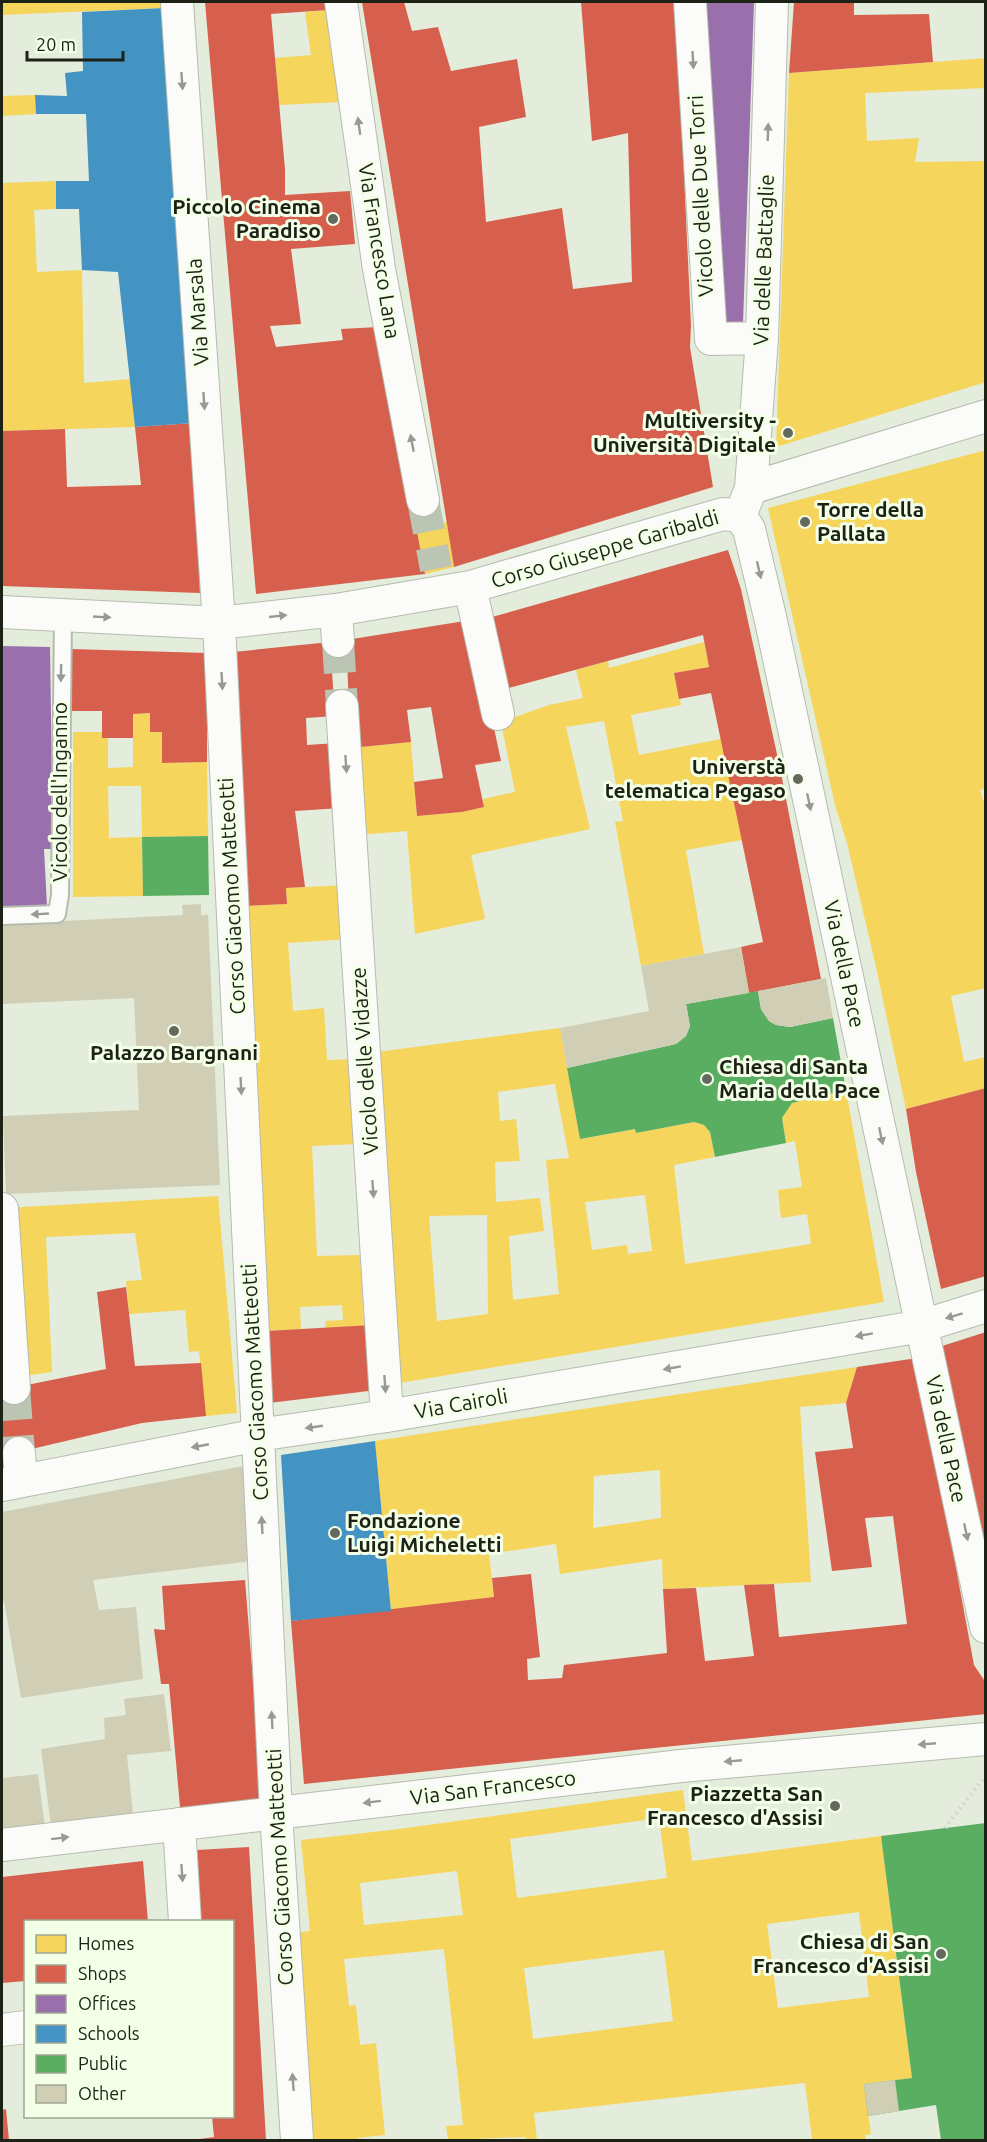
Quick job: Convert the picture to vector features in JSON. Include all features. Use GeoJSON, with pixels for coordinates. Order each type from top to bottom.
{"type":"FeatureCollection","features":[{"type":"Feature","properties":{"kind":"street","name":"Via Marsala"},"geometry":{"type":"LineString","coordinates":[[177,2],[219,623]]}},
{"type":"Feature","properties":{"kind":"street","name":"Via Francesco Lana"},"geometry":{"type":"LineString","coordinates":[[341,2],[379,269],[423,500]]}},
{"type":"Feature","properties":{"kind":"street","name":"Vicolo delle Due Torri"},"geometry":{"type":"LineString","coordinates":[[690,2],[711,339],[762,338]]}},
{"type":"Feature","properties":{"kind":"street","name":"Via delle Battaglie"},"geometry":{"type":"LineString","coordinates":[[745,502],[762,338],[772,2]]}},
{"type":"Feature","properties":{"kind":"street","name":"Corso Giuseppe Garibaldi"},"geometry":{"type":"LineString","coordinates":[[2,612],[219,623],[336,610],[723,514],[745,502],[986,416]]}},
{"type":"Feature","properties":{"kind":"street","name":"Via della Pace"},"geometry":{"type":"LineString","coordinates":[[745,502],[986,1627]]}},
{"type":"Feature","properties":{"kind":"street","name":"Corso Giuseppe Garibaldi"},"geometry":{"type":"LineString","coordinates":[[449,582],[498,714]]}},
{"type":"Feature","properties":{"kind":"street"},"geometry":{"type":"LineString","coordinates":[[336,610],[338,641]]}},
{"type":"Feature","properties":{"kind":"street","name":"Corso Giacomo Matteotti"},"geometry":{"type":"LineString","coordinates":[[219,623],[276,1813],[297,2140]]}},
{"type":"Feature","properties":{"kind":"street","name":"Vicolo delle Vidazze"},"geometry":{"type":"LineString","coordinates":[[342,706],[387,1416]]}},
{"type":"Feature","properties":{"kind":"street"},"geometry":{"type":"LineString","coordinates":[[2,1209],[14,1388]]}},
{"type":"Feature","properties":{"kind":"street","name":"Via Cairoli"},"geometry":{"type":"LineString","coordinates":[[14,1473],[387,1416],[922,1326],[986,1306]]}},
{"type":"Feature","properties":{"kind":"street","name":"Via San Francesco"},"geometry":{"type":"LineString","coordinates":[[2,1845],[681,1766],[986,1739]]}},
{"type":"Feature","properties":{"kind":"street"},"geometry":{"type":"LineString","coordinates":[[179,1824],[185,1920]]}},
{"type":"Feature","properties":{"kind":"street"},"geometry":{"type":"LineString","coordinates":[[2,2030],[24,2027]]}},
{"type":"Feature","properties":{"kind":"lane","name":"Vicolo dell'Inganno"},"geometry":{"type":"LineString","coordinates":[[2,916],[57,914],[60,895],[63,615]]}},
{"type":"Feature","properties":{"kind":"path"},"geometry":{"type":"LineString","coordinates":[[945,1828],[986,1775]]}},
{"type":"Feature","properties":{"kind":"building: Homes"},"geometry":{"type":"Polygon","coordinates":[[[2,2],[165,2],[165,8],[2,15],[2,2]]]}},
{"type":"Feature","properties":{"kind":"building: Homes"},"geometry":{"type":"Polygon","coordinates":[[[328,10],[342,102],[279,105],[275,58],[311,55],[305,12],[328,10]]]}},
{"type":"Feature","properties":{"kind":"building: Homes"},"geometry":{"type":"Polygon","coordinates":[[[986,58],[986,88],[865,93],[867,141],[919,138],[915,162],[986,161],[986,382],[776,447],[789,73],[986,58]]]}},
{"type":"Feature","properties":{"kind":"building: Homes"},"geometry":{"type":"Polygon","coordinates":[[[35,95],[36,114],[2,116],[2,96],[35,95]]]}},
{"type":"Feature","properties":{"kind":"building: Homes"},"geometry":{"type":"Polygon","coordinates":[[[56,181],[56,209],[34,210],[37,272],[82,270],[84,383],[131,379],[135,427],[2,431],[2,183],[56,181]]]}},
{"type":"Feature","properties":{"kind":"building: Homes"},"geometry":{"type":"Polygon","coordinates":[[[986,450],[986,789],[980,790],[986,809],[986,988],[951,996],[964,1062],[986,1057],[986,1088],[906,1109],[876,967],[847,843],[835,805],[768,508],[986,450]]]}},
{"type":"Feature","properties":{"kind":"building: Homes"},"geometry":{"type":"Polygon","coordinates":[[[447,522],[454,567],[425,574],[416,529],[447,522]]]}},
{"type":"Feature","properties":{"kind":"building: Homes"},"geometry":{"type":"Polygon","coordinates":[[[704,642],[709,667],[674,673],[681,705],[631,715],[639,755],[721,739],[742,840],[686,850],[704,954],[641,966],[615,822],[623,821],[604,721],[566,727],[590,829],[471,855],[485,919],[415,934],[407,831],[358,835],[351,748],[411,742],[417,816],[462,812],[484,807],[483,799],[515,792],[501,722],[549,705],[583,698],[576,670],[608,661],[609,668],[704,642]]]}},
{"type":"Feature","properties":{"kind":"building: Homes"},"geometry":{"type":"Polygon","coordinates":[[[150,713],[150,732],[162,732],[162,763],[207,762],[208,836],[142,837],[143,896],[73,897],[73,732],[102,732],[102,738],[108,738],[108,768],[133,767],[133,714],[150,713]],[[108,786],[109,838],[142,837],[141,786],[108,786]]]}},
{"type":"Feature","properties":{"kind":"building: Homes"},"geometry":{"type":"Polygon","coordinates":[[[346,885],[349,939],[288,943],[293,1011],[324,1008],[327,1060],[353,1059],[359,1144],[312,1146],[317,1256],[360,1255],[364,1326],[326,1328],[325,1321],[343,1320],[342,1305],[300,1307],[301,1329],[266,1331],[245,906],[287,904],[286,888],[346,885]]]}},
{"type":"Feature","properties":{"kind":"building: Homes"},"geometry":{"type":"Polygon","coordinates":[[[560,1028],[580,1139],[635,1129],[636,1133],[694,1122],[704,1125],[710,1132],[715,1157],[674,1165],[685,1264],[811,1244],[807,1214],[781,1218],[778,1190],[802,1187],[795,1141],[786,1143],[782,1118],[792,1103],[846,1090],[884,1302],[394,1384],[369,1053],[560,1028]],[[555,1084],[498,1092],[500,1121],[516,1119],[520,1161],[495,1162],[496,1202],[540,1198],[544,1231],[509,1236],[513,1300],[559,1294],[546,1160],[569,1158],[555,1084]],[[645,1195],[585,1202],[592,1250],[627,1245],[628,1254],[652,1251],[645,1195]],[[487,1215],[429,1216],[437,1321],[488,1314],[487,1215]]]}},
{"type":"Feature","properties":{"kind":"building: Homes"},"geometry":{"type":"Polygon","coordinates":[[[218,1196],[237,1413],[206,1416],[199,1351],[189,1352],[185,1310],[129,1314],[126,1281],[142,1280],[135,1233],[46,1237],[52,1372],[17,1377],[5,1208],[218,1196]]]}},
{"type":"Feature","properties":{"kind":"building: Homes"},"geometry":{"type":"Polygon","coordinates":[[[857,1367],[846,1403],[800,1407],[811,1582],[663,1589],[662,1559],[560,1574],[556,1544],[489,1554],[494,1597],[391,1611],[375,1441],[857,1367]],[[660,1470],[594,1476],[593,1528],[661,1518],[660,1470]]]}},
{"type":"Feature","properties":{"kind":"building: Homes"},"geometry":{"type":"Polygon","coordinates":[[[683,1790],[692,1861],[881,1836],[912,2078],[864,2084],[871,2134],[865,2135],[866,2140],[812,2140],[805,2083],[534,2113],[537,2140],[526,2140],[526,2137],[448,2140],[446,2126],[463,2125],[444,1949],[344,1959],[349,2006],[356,2005],[360,2045],[376,2043],[385,2135],[358,2138],[359,2140],[311,2140],[300,1932],[310,1931],[301,1840],[683,1790]],[[659,1818],[510,1839],[517,1898],[667,1878],[659,1818]],[[457,1871],[360,1883],[364,1925],[463,1915],[457,1871]],[[859,1912],[767,1924],[778,2008],[869,1997],[859,1912]],[[664,1950],[524,1968],[533,2039],[673,2021],[664,1950]]]}},
{"type":"Feature","properties":{"kind":"building: Shops"},"geometry":{"type":"Polygon","coordinates":[[[205,2],[326,2],[328,10],[271,14],[285,169],[285,195],[350,191],[355,244],[291,249],[301,324],[270,326],[276,347],[343,340],[341,329],[378,327],[425,574],[256,594],[205,2]]]}},
{"type":"Feature","properties":{"kind":"building: Shops"},"geometry":{"type":"Polygon","coordinates":[[[362,2],[404,2],[412,31],[438,27],[451,71],[517,59],[526,117],[479,127],[486,222],[562,208],[573,289],[632,282],[628,133],[592,141],[581,2],[676,2],[691,325],[690,347],[713,487],[454,567],[362,2]]]}},
{"type":"Feature","properties":{"kind":"building: Shops"},"geometry":{"type":"Polygon","coordinates":[[[794,2],[854,2],[854,15],[929,14],[933,62],[789,73],[794,2]]]}},
{"type":"Feature","properties":{"kind":"building: Shops"},"geometry":{"type":"Polygon","coordinates":[[[194,423],[200,593],[2,586],[2,431],[65,429],[67,487],[141,485],[135,427],[194,423]]]}},
{"type":"Feature","properties":{"kind":"building: Shops"},"geometry":{"type":"Polygon","coordinates":[[[728,550],[741,589],[780,768],[821,979],[749,993],[741,947],[763,942],[711,693],[679,699],[674,673],[709,667],[703,635],[502,690],[485,619],[728,550]]]}},
{"type":"Feature","properties":{"kind":"building: Shops"},"geometry":{"type":"Polygon","coordinates":[[[471,620],[501,761],[475,765],[484,807],[462,812],[417,816],[414,782],[443,778],[431,707],[407,710],[411,742],[351,748],[346,640],[471,620]]]}},
{"type":"Feature","properties":{"kind":"building: Shops"},"geometry":{"type":"Polygon","coordinates":[[[330,642],[335,716],[306,718],[307,745],[337,743],[341,808],[295,811],[305,887],[286,888],[287,904],[245,906],[233,652],[330,642]]]}},
{"type":"Feature","properties":{"kind":"building: Shops"},"geometry":{"type":"Polygon","coordinates":[[[71,649],[207,653],[207,762],[162,763],[162,732],[150,732],[150,713],[133,714],[133,738],[102,738],[102,711],[72,711],[71,649]]]}},
{"type":"Feature","properties":{"kind":"building: Shops"},"geometry":{"type":"Polygon","coordinates":[[[986,1088],[986,1276],[941,1289],[916,1172],[906,1109],[986,1088]]]}},
{"type":"Feature","properties":{"kind":"building: Shops"},"geometry":{"type":"Polygon","coordinates":[[[126,1287],[135,1366],[201,1363],[206,1416],[142,1423],[2,1456],[2,1390],[106,1369],[97,1292],[126,1287]]]}},
{"type":"Feature","properties":{"kind":"building: Shops"},"geometry":{"type":"Polygon","coordinates":[[[372,1325],[377,1390],[269,1403],[266,1331],[372,1325]]]}},
{"type":"Feature","properties":{"kind":"building: Shops"},"geometry":{"type":"Polygon","coordinates":[[[986,1332],[986,1554],[939,1347],[986,1332]]]}},
{"type":"Feature","properties":{"kind":"building: Shops"},"geometry":{"type":"Polygon","coordinates":[[[917,1358],[974,1665],[986,1683],[986,1714],[304,1784],[291,1621],[494,1597],[492,1578],[531,1574],[540,1657],[527,1659],[528,1680],[562,1678],[564,1665],[667,1653],[663,1589],[696,1588],[705,1661],[754,1656],[744,1585],[774,1584],[779,1637],[907,1624],[893,1516],[865,1518],[872,1567],[832,1571],[815,1452],[853,1448],[846,1403],[857,1367],[917,1358]]]}},
{"type":"Feature","properties":{"kind":"building: Shops"},"geometry":{"type":"Polygon","coordinates":[[[245,1580],[263,1805],[180,1807],[169,1684],[161,1684],[154,1629],[165,1630],[162,1586],[245,1580]]]}},
{"type":"Feature","properties":{"kind":"building: Shops"},"geometry":{"type":"Polygon","coordinates":[[[249,1847],[266,2140],[192,2140],[214,2137],[212,2118],[234,2118],[234,1920],[201,1920],[197,1850],[249,1847]]]}},
{"type":"Feature","properties":{"kind":"building: Shops"},"geometry":{"type":"Polygon","coordinates":[[[143,1861],[148,1920],[24,1920],[24,1981],[2,1983],[2,1877],[143,1861]]]}},
{"type":"Feature","properties":{"kind":"building: Shops"},"geometry":{"type":"Polygon","coordinates":[[[6,2109],[9,2140],[2,2140],[2,2110],[6,2109]]]}},
{"type":"Feature","properties":{"kind":"building: Offices"},"geometry":{"type":"Polygon","coordinates":[[[702,2],[754,2],[743,324],[716,326],[702,2]]]}},
{"type":"Feature","properties":{"kind":"building: Offices"},"geometry":{"type":"Polygon","coordinates":[[[2,646],[50,647],[53,849],[44,849],[47,906],[2,908],[2,646]]]}},
{"type":"Feature","properties":{"kind":"building: Schools"},"geometry":{"type":"Polygon","coordinates":[[[165,8],[194,423],[135,427],[118,272],[82,270],[79,209],[56,209],[56,181],[89,181],[86,114],[36,114],[35,95],[67,96],[65,73],[83,71],[82,12],[165,8]]]}},
{"type":"Feature","properties":{"kind":"building: Schools","name":"Fondazione Luigi Micheletti"},"geometry":{"type":"Polygon","coordinates":[[[375,1441],[391,1611],[291,1621],[281,1455],[375,1441]]]}},
{"type":"Feature","properties":{"kind":"building: Public"},"geometry":{"type":"Polygon","coordinates":[[[208,836],[209,895],[143,896],[142,837],[208,836]]]}},
{"type":"Feature","properties":{"kind":"building: Public","name":"Chiesa di Santa Maria della Pace"},"geometry":{"type":"Polygon","coordinates":[[[758,991],[761,1009],[769,1021],[776,1025],[790,1027],[833,1018],[846,1090],[792,1103],[782,1118],[786,1143],[715,1157],[710,1132],[704,1125],[694,1122],[636,1133],[635,1129],[580,1139],[567,1068],[676,1044],[686,1036],[690,1026],[686,1004],[758,991]]]}},
{"type":"Feature","properties":{"kind":"building: Public","name":"Chiesa di San Francesco d'Assisi"},"geometry":{"type":"Polygon","coordinates":[[[986,1823],[986,2140],[941,2140],[936,2105],[868,2116],[864,2084],[912,2078],[881,1836],[986,1823]]]}},
{"type":"Feature","properties":{"kind":"building: Other","name":"Palazzo Bargnani"},"geometry":{"type":"Polygon","coordinates":[[[201,904],[201,915],[208,915],[220,1185],[6,1194],[3,1116],[139,1110],[134,998],[2,1004],[2,924],[183,915],[182,905],[201,904]]]}},
{"type":"Feature","properties":{"kind":"building: Other"},"geometry":{"type":"Polygon","coordinates":[[[741,947],[749,993],[686,1004],[690,1026],[686,1036],[676,1044],[567,1068],[560,1028],[649,1011],[641,966],[741,947]]]}},
{"type":"Feature","properties":{"kind":"building: Other"},"geometry":{"type":"Polygon","coordinates":[[[826,978],[833,1018],[790,1027],[776,1025],[769,1021],[761,1009],[758,991],[826,978]]]}},
{"type":"Feature","properties":{"kind":"building: Other"},"geometry":{"type":"Polygon","coordinates":[[[243,1466],[252,1561],[93,1580],[99,1610],[136,1607],[143,1679],[21,1698],[4,1601],[2,1602],[2,1512],[243,1466]]]}},
{"type":"Feature","properties":{"kind":"building: Other"},"geometry":{"type":"Polygon","coordinates":[[[164,1694],[171,1751],[127,1755],[133,1815],[51,1826],[41,1749],[105,1739],[104,1718],[126,1715],[124,1699],[164,1694]]]}},
{"type":"Feature","properties":{"kind":"building: Other"},"geometry":{"type":"Polygon","coordinates":[[[38,1774],[45,1828],[2,1833],[2,1778],[38,1774]]]}},
{"type":"Feature","properties":{"kind":"building: Other"},"geometry":{"type":"Polygon","coordinates":[[[895,2080],[899,2111],[868,2116],[864,2084],[895,2080]]]}},
{"type":"Feature","properties":{"kind":"tunnel"},"geometry":{"type":"LineString","coordinates":[[423,500],[436,569]]}},
{"type":"Feature","properties":{"kind":"tunnel"},"geometry":{"type":"LineString","coordinates":[[338,641],[342,706]]}},
{"type":"Feature","properties":{"kind":"tunnel"},"geometry":{"type":"LineString","coordinates":[[14,1388],[19,1453]]}},
{"type":"Feature","properties":{"kind":"place","name":"Piccolo Cinema Paradiso"},"geometry":{"type":"Point","coordinates":[333,219]}},
{"type":"Feature","properties":{"kind":"place","name":"Multiversity - Università Digitale"},"geometry":{"type":"Point","coordinates":[788,433]}},
{"type":"Feature","properties":{"kind":"place","name":"Torre della Pallata"},"geometry":{"type":"Point","coordinates":[805,522]}},
{"type":"Feature","properties":{"kind":"place","name":"Universtà telematica Pegaso"},"geometry":{"type":"Point","coordinates":[798,779]}},
{"type":"Feature","properties":{"kind":"place","name":"Palazzo Bargnani"},"geometry":{"type":"Point","coordinates":[174,1031]}},
{"type":"Feature","properties":{"kind":"place","name":"Chiesa di Santa Maria della Pace"},"geometry":{"type":"Point","coordinates":[707,1079]}},
{"type":"Feature","properties":{"kind":"place","name":"Fondazione Luigi Micheletti"},"geometry":{"type":"Point","coordinates":[335,1533]}},
{"type":"Feature","properties":{"kind":"place","name":"Piazzetta San Francesco d'Assisi"},"geometry":{"type":"Point","coordinates":[835,1806]}},
{"type":"Feature","properties":{"kind":"place","name":"Chiesa di San Francesco d'Assisi"},"geometry":{"type":"Point","coordinates":[941,1954]}}]}
